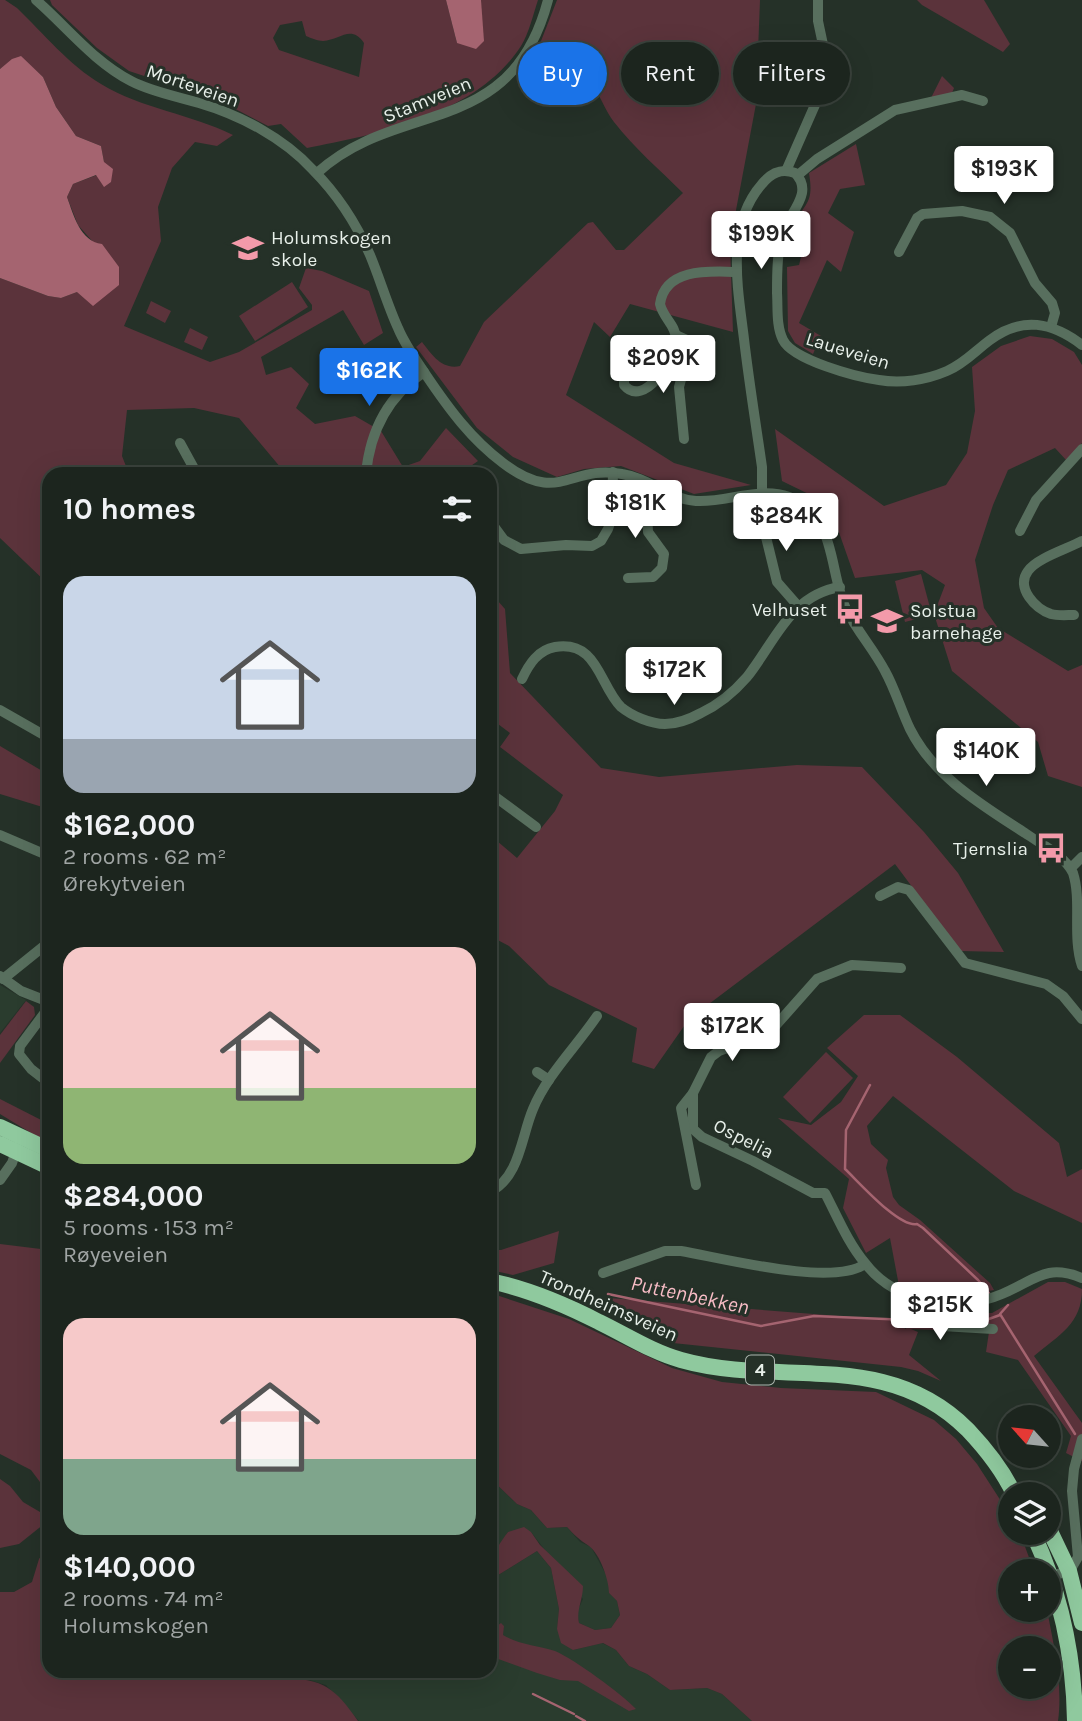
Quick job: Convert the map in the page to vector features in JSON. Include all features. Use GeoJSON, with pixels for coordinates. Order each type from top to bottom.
{"type":"FeatureCollection","features":[{"type":"Feature","properties":{"kind":"highway"},"geometry":{"type":"LineString","coordinates":[[0,1127],[8,1147],[42,1164]]}},
{"type":"Feature","properties":{"kind":"highway"},"geometry":{"type":"LineString","coordinates":[[8,1147],[42,1149]]}},
{"type":"Feature","properties":{"kind":"highway","name":"Trondheimsveien"},"geometry":{"type":"LineString","coordinates":[[497,1283],[557,1302],[679,1360],[716,1367],[862,1378],[913,1391],[956,1419],[985,1450],[1007,1482]]}},
{"type":"Feature","properties":{"kind":"highway"},"geometry":{"type":"LineString","coordinates":[[1057,1545],[1069,1571],[1082,1623]]}},
{"type":"Feature","properties":{"kind":"highway"},"geometry":{"type":"LineString","coordinates":[[1061,1614],[1076,1660],[1075,1721]]}},
{"type":"Feature","properties":{"kind":"street","name":"Morteveien"},"geometry":{"type":"LineString","coordinates":[[36,0],[116,73],[143,86],[233,116],[282,143],[317,173],[360,234],[399,332],[424,372],[464,429],[493,455],[525,478],[551,484],[596,472],[613,472],[632,476],[670,495],[696,501],[762,493],[786,496],[801,502],[814,514],[826,533],[846,608],[886,672],[915,738],[930,759],[963,791],[1051,851],[1071,868]]}},
{"type":"Feature","properties":{"kind":"street","name":"Stamveien"},"geometry":{"type":"LineString","coordinates":[[317,173],[351,148],[457,110],[485,95],[504,80],[523,57],[543,19],[548,0]]}},
{"type":"Feature","properties":{"kind":"street"},"geometry":{"type":"LineString","coordinates":[[786,171],[829,73],[818,21],[818,0]]}},
{"type":"Feature","properties":{"kind":"street"},"geometry":{"type":"LineString","coordinates":[[762,493],[762,467],[736,272],[737,250],[748,205],[768,178],[776,172],[786,171],[797,175],[817,159],[895,110],[962,95],[983,101]]}},
{"type":"Feature","properties":{"kind":"street","name":"Laueveien"},"geometry":{"type":"LineString","coordinates":[[797,175],[803,186],[802,195],[784,229],[777,273],[779,328],[785,343],[795,354],[873,380],[908,381],[949,370],[1004,331],[1030,324],[1051,327]]}},
{"type":"Feature","properties":{"kind":"street"},"geometry":{"type":"LineString","coordinates":[[898,252],[913,225],[923,214],[970,211],[996,219],[1010,233],[1035,283],[1052,303],[1055,313],[1051,327],[1082,345]]}},
{"type":"Feature","properties":{"kind":"street"},"geometry":{"type":"LineString","coordinates":[[684,439],[679,387],[689,348],[687,340],[676,335],[662,312],[660,304],[664,291],[680,277],[694,273],[736,272]]}},
{"type":"Feature","properties":{"kind":"street"},"geometry":{"type":"LineString","coordinates":[[649,370],[630,365],[624,372],[624,385],[630,391],[640,391],[660,376],[672,358],[676,335]]}},
{"type":"Feature","properties":{"kind":"street"},"geometry":{"type":"LineString","coordinates":[[367,467],[372,442],[384,414],[403,389],[424,372]]}},
{"type":"Feature","properties":{"kind":"street"},"geometry":{"type":"LineString","coordinates":[[180,443],[193,467]]}},
{"type":"Feature","properties":{"kind":"street"},"geometry":{"type":"LineString","coordinates":[[1020,531],[1036,500],[1082,449]]}},
{"type":"Feature","properties":{"kind":"street"},"geometry":{"type":"LineString","coordinates":[[497,532],[521,549],[592,546],[601,541],[608,529],[613,498],[613,472]]}},
{"type":"Feature","properties":{"kind":"street"},"geometry":{"type":"LineString","coordinates":[[613,498],[629,498],[643,503],[647,512],[648,532],[664,554],[662,568],[653,577],[628,578]]}},
{"type":"Feature","properties":{"kind":"street"},"geometry":{"type":"LineString","coordinates":[[754,523],[764,529],[777,582],[798,606]]}},
{"type":"Feature","properties":{"kind":"street"},"geometry":{"type":"LineString","coordinates":[[1074,615],[1054,615],[1040,608],[1029,598],[1025,578],[1038,562],[1082,541]]}},
{"type":"Feature","properties":{"kind":"street"},"geometry":{"type":"LineString","coordinates":[[522,679],[541,652],[558,646],[577,649],[593,661],[625,710],[654,723],[682,721],[711,708],[740,684],[798,606],[839,583]]}},
{"type":"Feature","properties":{"kind":"street"},"geometry":{"type":"LineString","coordinates":[[0,710],[42,734]]}},
{"type":"Feature","properties":{"kind":"street"},"geometry":{"type":"LineString","coordinates":[[497,798],[536,827]]}},
{"type":"Feature","properties":{"kind":"street"},"geometry":{"type":"LineString","coordinates":[[0,835],[42,853]]}},
{"type":"Feature","properties":{"kind":"street"},"geometry":{"type":"LineString","coordinates":[[1082,857],[1071,868],[1079,892],[1079,955],[1082,966]]}},
{"type":"Feature","properties":{"kind":"street"},"geometry":{"type":"LineString","coordinates":[[880,896],[898,887],[909,890],[965,963],[1041,982],[1063,996],[1082,1019]]}},
{"type":"Feature","properties":{"kind":"street"},"geometry":{"type":"LineString","coordinates":[[42,947],[2,978],[42,1001]]}},
{"type":"Feature","properties":{"kind":"street","name":"Ospelia"},"geometry":{"type":"LineString","coordinates":[[901,968],[852,965],[817,979],[770,1032],[719,1051],[711,1057],[693,1093],[693,1129],[702,1137],[813,1194],[825,1193],[865,1264],[896,1289],[918,1298],[971,1303],[991,1299],[1038,1275],[1052,1271],[1082,1278]]}},
{"type":"Feature","properties":{"kind":"street"},"geometry":{"type":"LineString","coordinates":[[42,1014],[20,1046],[19,1054],[42,1078]]}},
{"type":"Feature","properties":{"kind":"street"},"geometry":{"type":"LineString","coordinates":[[497,1187],[506,1181],[513,1168],[533,1108],[549,1080],[597,1016]]}},
{"type":"Feature","properties":{"kind":"street"},"geometry":{"type":"LineString","coordinates":[[537,1072],[549,1080]]}},
{"type":"Feature","properties":{"kind":"street"},"geometry":{"type":"LineString","coordinates":[[693,1093],[681,1108],[696,1185]]}},
{"type":"Feature","properties":{"kind":"street"},"geometry":{"type":"LineString","coordinates":[[0,1180],[8,1147]]}},
{"type":"Feature","properties":{"kind":"street"},"geometry":{"type":"LineString","coordinates":[[603,1273],[665,1251],[681,1251],[800,1271],[848,1272],[865,1264]]}},
{"type":"Feature","properties":{"kind":"street"},"geometry":{"type":"LineString","coordinates":[[939,1302],[936,1320],[942,1326],[993,1329]]}},
{"type":"Feature","properties":{"kind":"street"},"geometry":{"type":"LineString","coordinates":[[1061,1574],[1069,1571],[1078,1557],[1072,1491],[1082,1439]]}},
{"type":"Feature","properties":{"kind":"shaded area"},"geometry":{"type":"Polygon","coordinates":[[[0,0],[5,0],[17,8],[67,58],[101,84],[133,100],[233,135],[217,146],[195,142],[172,168],[158,207],[161,241],[124,326],[210,362],[239,352],[312,310],[312,305],[299,288],[306,268],[322,271],[369,291],[383,333],[364,345],[343,310],[261,357],[266,375],[291,367],[309,384],[296,408],[315,424],[355,416],[381,431],[403,467],[280,467],[239,418],[194,408],[127,410],[122,456],[126,467],[42,467],[42,578],[0,538],[0,278],[48,296],[61,298],[77,292],[93,242],[78,225],[67,197],[73,184],[97,175],[104,186],[104,162],[101,146],[76,136],[56,107],[43,77],[21,57],[0,69],[0,0]]]}},
{"type":"Feature","properties":{"kind":"shaded area"},"geometry":{"type":"Polygon","coordinates":[[[50,0],[446,0],[457,43],[481,0],[538,0],[529,30],[523,42],[518,42],[518,50],[502,69],[480,88],[426,117],[366,136],[307,148],[281,124],[268,126],[220,101],[129,71],[97,48],[50,0]],[[302,21],[280,25],[273,38],[279,50],[359,77],[364,43],[359,37],[345,34],[329,40],[306,36],[302,21]]]}},
{"type":"Feature","properties":{"kind":"shaded area"},"geometry":{"type":"Polygon","coordinates":[[[446,0],[481,0],[484,41],[476,49],[457,43],[446,0]]]}},
{"type":"Feature","properties":{"kind":"shaded area"},"geometry":{"type":"Polygon","coordinates":[[[557,0],[760,0],[758,42],[733,42],[733,105],[756,105],[730,242],[733,332],[630,304],[610,337],[594,322],[566,395],[674,463],[751,485],[694,494],[621,466],[584,469],[557,477],[513,457],[477,428],[416,347],[422,342],[443,364],[460,366],[484,322],[588,223],[593,222],[616,250],[624,250],[683,193],[622,132],[604,105],[607,105],[607,42],[541,42],[557,0]]]}},
{"type":"Feature","properties":{"kind":"shaded area"},"geometry":{"type":"Polygon","coordinates":[[[917,0],[984,0],[1010,44],[1003,52],[917,0]]]}},
{"type":"Feature","properties":{"kind":"shaded area"},"geometry":{"type":"Polygon","coordinates":[[[21,56],[43,77],[56,107],[76,136],[101,146],[104,162],[113,169],[111,182],[104,187],[96,175],[73,184],[67,197],[83,233],[94,242],[102,244],[119,267],[119,285],[93,306],[77,292],[61,298],[48,296],[0,278],[0,69],[12,59],[21,56]]]}},
{"type":"Feature","properties":{"kind":"shaded area"},"geometry":{"type":"Polygon","coordinates":[[[942,76],[954,88],[952,93],[931,98],[942,76]]]}},
{"type":"Feature","properties":{"kind":"shaded area"},"geometry":{"type":"Polygon","coordinates":[[[856,144],[865,185],[840,189],[828,213],[854,232],[841,272],[827,260],[799,323],[821,336],[813,354],[795,343],[788,331],[787,267],[799,265],[803,249],[785,246],[790,230],[810,197],[809,173],[856,144]]]}},
{"type":"Feature","properties":{"kind":"shaded area"},"geometry":{"type":"Polygon","coordinates":[[[292,282],[308,307],[255,341],[239,316],[292,282]]]}},
{"type":"Feature","properties":{"kind":"shaded area"},"geometry":{"type":"Polygon","coordinates":[[[151,301],[171,311],[165,323],[146,313],[151,301]]]}},
{"type":"Feature","properties":{"kind":"shaded area"},"geometry":{"type":"Polygon","coordinates":[[[190,328],[208,337],[202,350],[184,342],[190,328]]]}},
{"type":"Feature","properties":{"kind":"shaded area"},"geometry":{"type":"Polygon","coordinates":[[[1030,336],[1052,339],[1074,352],[1082,365],[1082,443],[1067,461],[1055,448],[1008,470],[975,560],[984,608],[998,628],[1068,671],[1082,665],[1082,787],[1048,776],[1038,742],[952,671],[934,614],[945,585],[922,570],[855,578],[829,504],[782,481],[775,429],[884,506],[946,485],[967,453],[975,411],[972,367],[1001,346],[1030,336]]]}},
{"type":"Feature","properties":{"kind":"shaded area"},"geometry":{"type":"Polygon","coordinates":[[[446,428],[478,461],[469,467],[403,467],[420,461],[446,428]]]}},
{"type":"Feature","properties":{"kind":"shaded area"},"geometry":{"type":"Polygon","coordinates":[[[921,574],[932,615],[905,622],[895,581],[921,574]]]}},
{"type":"Feature","properties":{"kind":"shaded area"},"geometry":{"type":"Polygon","coordinates":[[[497,600],[505,609],[510,673],[601,768],[659,777],[797,765],[862,767],[924,832],[958,873],[1004,952],[960,951],[895,864],[689,1019],[654,1069],[632,1062],[637,1028],[549,985],[509,946],[497,940],[497,841],[517,858],[555,811],[563,795],[500,747],[510,733],[497,723],[497,600]]]}},
{"type":"Feature","properties":{"kind":"shaded area"},"geometry":{"type":"Polygon","coordinates":[[[0,746],[42,771],[42,807],[0,794],[0,746]]]}},
{"type":"Feature","properties":{"kind":"shaded area"},"geometry":{"type":"Polygon","coordinates":[[[0,985],[26,1000],[0,1033],[0,985]]]}},
{"type":"Feature","properties":{"kind":"shaded area"},"geometry":{"type":"Polygon","coordinates":[[[26,1001],[34,1007],[35,1015],[0,1063],[0,1035],[26,1001]]]}},
{"type":"Feature","properties":{"kind":"shaded area"},"geometry":{"type":"Polygon","coordinates":[[[864,1015],[900,1015],[957,1057],[1059,1143],[1067,1177],[1082,1169],[1082,1223],[1014,1191],[893,1096],[867,1126],[871,1144],[888,1160],[886,1168],[893,1197],[899,1205],[920,1220],[990,1283],[994,1290],[948,1299],[920,1297],[899,1286],[890,1238],[866,1253],[843,1208],[849,1179],[778,1118],[811,1125],[841,1102],[858,1076],[827,1048],[864,1015]]]}},
{"type":"Feature","properties":{"kind":"shaded area"},"geometry":{"type":"Polygon","coordinates":[[[826,1052],[853,1078],[810,1123],[783,1097],[826,1052]]]}},
{"type":"Feature","properties":{"kind":"shaded area"},"geometry":{"type":"Polygon","coordinates":[[[0,1099],[42,1120],[42,1138],[36,1136],[0,1114],[0,1099]]]}},
{"type":"Feature","properties":{"kind":"shaded area"},"geometry":{"type":"Polygon","coordinates":[[[559,1231],[554,1263],[513,1275],[497,1272],[497,1250],[559,1231]]]}},
{"type":"Feature","properties":{"kind":"shaded area"},"geometry":{"type":"Polygon","coordinates":[[[0,1244],[42,1249],[42,1485],[31,1470],[0,1454],[0,1244]]]}},
{"type":"Feature","properties":{"kind":"shaded area"},"geometry":{"type":"Polygon","coordinates":[[[1048,1282],[1065,1282],[1082,1289],[1081,1301],[1073,1320],[1060,1335],[1034,1356],[1082,1423],[1082,1461],[1066,1453],[1071,1436],[1061,1422],[1061,1405],[1049,1405],[1018,1360],[986,1352],[989,1332],[911,1329],[918,1332],[909,1355],[941,1381],[901,1367],[673,1343],[636,1320],[609,1298],[891,1320],[906,1329],[910,1312],[992,1313],[1048,1282]]]}},
{"type":"Feature","properties":{"kind":"shaded area"},"geometry":{"type":"Polygon","coordinates":[[[497,1295],[569,1319],[672,1368],[722,1382],[781,1388],[876,1392],[934,1420],[956,1439],[977,1464],[998,1496],[998,1545],[1024,1545],[1030,1559],[998,1559],[998,1622],[1049,1622],[1052,1636],[998,1636],[998,1699],[1059,1699],[1058,1721],[752,1721],[722,1694],[707,1688],[670,1690],[647,1674],[629,1666],[616,1650],[603,1643],[573,1650],[561,1643],[557,1629],[559,1609],[551,1568],[537,1551],[497,1576],[498,1548],[508,1532],[524,1527],[583,1586],[579,1623],[595,1630],[611,1628],[620,1615],[617,1601],[609,1593],[606,1575],[593,1550],[567,1527],[547,1528],[531,1510],[517,1504],[497,1485],[497,1295]]]}},
{"type":"Feature","properties":{"kind":"shaded area"},"geometry":{"type":"Polygon","coordinates":[[[0,1479],[10,1486],[23,1502],[40,1512],[42,1526],[19,1544],[0,1548],[0,1479]]]}},
{"type":"Feature","properties":{"kind":"shaded area"},"geometry":{"type":"Polygon","coordinates":[[[497,1485],[517,1504],[531,1510],[547,1528],[567,1527],[580,1542],[591,1547],[609,1580],[609,1593],[617,1601],[620,1615],[611,1628],[595,1630],[579,1623],[577,1612],[583,1599],[531,1532],[508,1532],[497,1551],[497,1485]]]}},
{"type":"Feature","properties":{"kind":"shaded area"},"geometry":{"type":"Polygon","coordinates":[[[537,1551],[551,1568],[559,1609],[557,1629],[573,1650],[602,1643],[616,1650],[629,1666],[647,1674],[670,1690],[707,1688],[722,1694],[752,1721],[359,1721],[326,1685],[306,1679],[283,1678],[497,1678],[497,1576],[537,1551]]]}},
{"type":"Feature","properties":{"kind":"shaded area"},"geometry":{"type":"Polygon","coordinates":[[[42,1555],[42,1678],[309,1680],[335,1693],[358,1721],[0,1721],[0,1592],[14,1592],[32,1582],[42,1555]]]}},
{"type":"Feature","properties":{"kind":"shaded area"},"geometry":{"type":"Polygon","coordinates":[[[501,1623],[504,1626],[503,1635],[516,1641],[563,1655],[597,1677],[636,1709],[629,1711],[578,1681],[560,1680],[497,1659],[497,1626],[501,1623]]]}},
{"type":"Feature","properties":{"kind":"waterway"},"geometry":{"type":"LineString","coordinates":[[870,1085],[846,1130],[845,1169],[890,1212],[923,1228],[989,1293]]}},
{"type":"Feature","properties":{"kind":"waterway","name":"Puttenbekken"},"geometry":{"type":"LineString","coordinates":[[608,1294],[761,1326],[814,1316],[932,1321]]}},
{"type":"Feature","properties":{"kind":"waterway"},"geometry":{"type":"LineString","coordinates":[[1008,1305],[1000,1314],[1075,1434]]}},
{"type":"Feature","properties":{"kind":"waterway","name":"Puttenbekken"},"geometry":{"type":"LineString","coordinates":[[955,1322],[986,1320],[1000,1315]]}},
{"type":"Feature","properties":{"kind":"waterway"},"geometry":{"type":"LineString","coordinates":[[533,1694],[574,1714]]}},
{"type":"Feature","properties":{"kind":"waterway"},"geometry":{"type":"LineString","coordinates":[[576,1716],[585,1721]]}},
{"type":"Feature","properties":{"kind":"place","name":"Holumskogen skole"},"geometry":{"type":"Point","coordinates":[248,248]}},
{"type":"Feature","properties":{"kind":"place","name":"Velhuset"},"geometry":{"type":"Point","coordinates":[850,609]}},
{"type":"Feature","properties":{"kind":"place","name":"Solstua barnehage"},"geometry":{"type":"Point","coordinates":[887,621]}},
{"type":"Feature","properties":{"kind":"place","name":"Tjernslia"},"geometry":{"type":"Point","coordinates":[1051,848]}}]}
